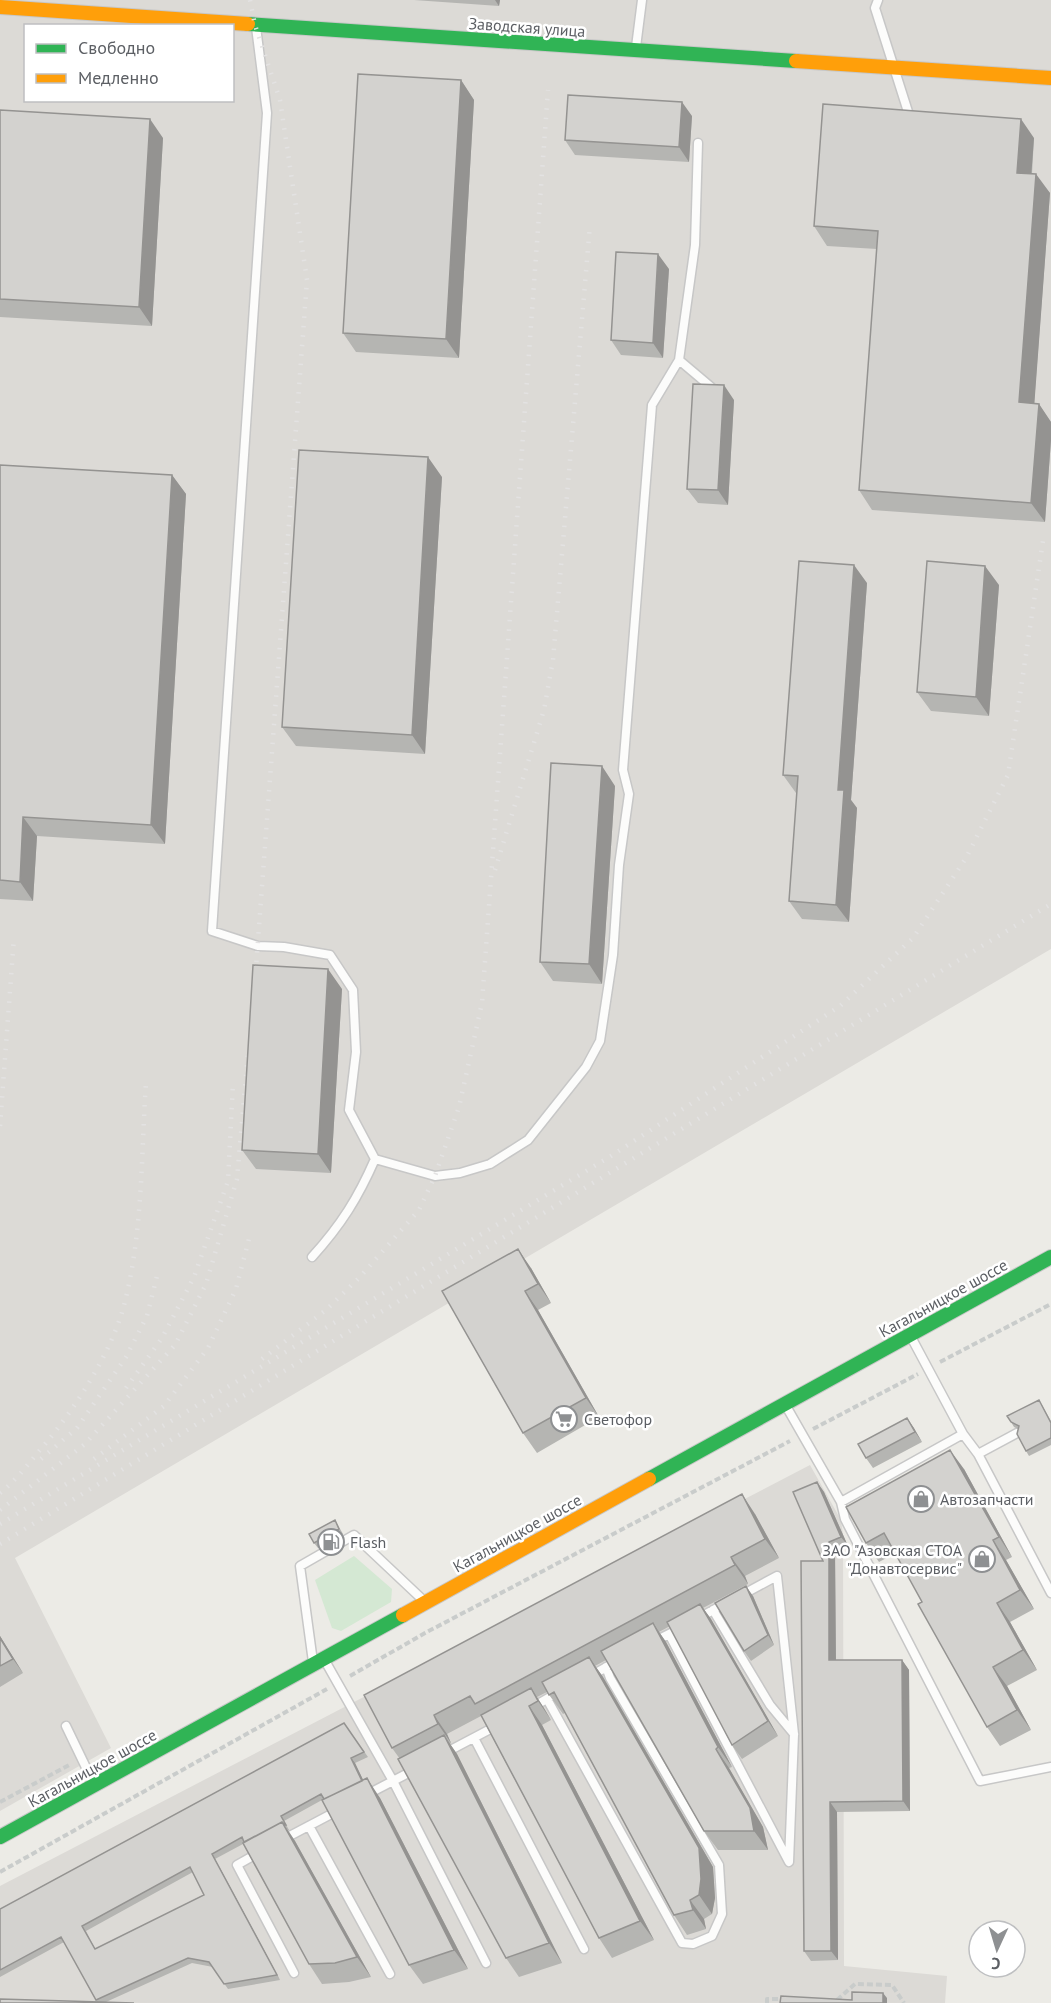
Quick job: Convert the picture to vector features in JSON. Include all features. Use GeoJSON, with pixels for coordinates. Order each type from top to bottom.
{"type":"FeatureCollection","features":[{"type":"Feature","properties":{"kind":"main road","name":"Заводская улица"},"geometry":{"type":"LineString","coordinates":[[0,7],[1051,78]]}},
{"type":"Feature","properties":{"kind":"main road","name":"Кагальницкое шоссе"},"geometry":{"type":"LineString","coordinates":[[0,1837],[1051,1257]]}},
{"type":"Feature","properties":{"kind":"lane"},"geometry":{"type":"LineString","coordinates":[[636,51],[642,0]]}},
{"type":"Feature","properties":{"kind":"lane"},"geometry":{"type":"LineString","coordinates":[[878,0],[875,8],[910,118]]}},
{"type":"Feature","properties":{"kind":"lane"},"geometry":{"type":"LineString","coordinates":[[255,25],[267,113],[212,931],[258,946],[284,947],[330,955],[353,990],[356,1052],[349,1110],[375,1159],[435,1176],[460,1173],[490,1164],[528,1140],[586,1068],[600,1041],[613,955],[619,866],[629,794],[623,770],[652,405],[679,360],[695,245],[698,143]]}},
{"type":"Feature","properties":{"kind":"lane"},"geometry":{"type":"LineString","coordinates":[[679,360],[711,387]]}},
{"type":"Feature","properties":{"kind":"lane"},"geometry":{"type":"LineString","coordinates":[[312,1257],[341,1224],[364,1186],[375,1159]]}},
{"type":"Feature","properties":{"kind":"lane"},"geometry":{"type":"LineString","coordinates":[[910,1335],[963,1434],[978,1454],[1051,1593]]}},
{"type":"Feature","properties":{"kind":"lane"},"geometry":{"type":"LineString","coordinates":[[784,1404],[840,1502],[845,1519],[980,1780],[1051,1767]]}},
{"type":"Feature","properties":{"kind":"lane"},"geometry":{"type":"LineString","coordinates":[[978,1454],[1017,1433]]}},
{"type":"Feature","properties":{"kind":"lane"},"geometry":{"type":"LineString","coordinates":[[840,1502],[963,1434]]}},
{"type":"Feature","properties":{"kind":"lane"},"geometry":{"type":"LineString","coordinates":[[426,1602],[354,1535],[300,1566],[319,1661],[338,1683],[393,1781],[486,1963]]}},
{"type":"Feature","properties":{"kind":"lane"},"geometry":{"type":"LineString","coordinates":[[648,1645],[777,1576],[794,1734],[789,1862],[669,1634]]}},
{"type":"Feature","properties":{"kind":"lane"},"geometry":{"type":"LineString","coordinates":[[713,1610],[770,1705],[794,1734]]}},
{"type":"Feature","properties":{"kind":"lane"},"geometry":{"type":"LineString","coordinates":[[577,1683],[627,1656]]}},
{"type":"Feature","properties":{"kind":"lane"},"geometry":{"type":"LineString","coordinates":[[547,1699],[682,1943],[693,1944],[712,1936],[722,1914],[719,1865],[610,1678],[606,1667]]}},
{"type":"Feature","properties":{"kind":"lane"},"geometry":{"type":"LineString","coordinates":[[526,1710],[567,1688]]}},
{"type":"Feature","properties":{"kind":"lane"},"geometry":{"type":"LineString","coordinates":[[434,1760],[505,1721]]}},
{"type":"Feature","properties":{"kind":"lane"},"geometry":{"type":"LineString","coordinates":[[66,1726],[94,1785]]}},
{"type":"Feature","properties":{"kind":"lane"},"geometry":{"type":"LineString","coordinates":[[474,1738],[584,1949]]}},
{"type":"Feature","properties":{"kind":"lane"},"geometry":{"type":"LineString","coordinates":[[362,1798],[423,1765]]}},
{"type":"Feature","properties":{"kind":"lane"},"geometry":{"type":"LineString","coordinates":[[278,1842],[351,1803]]}},
{"type":"Feature","properties":{"kind":"lane"},"geometry":{"type":"LineString","coordinates":[[309,1826],[390,1974]]}},
{"type":"Feature","properties":{"kind":"lane"},"geometry":{"type":"LineString","coordinates":[[268,1848],[237,1865],[294,1973]]}},
{"type":"Feature","properties":{"kind":"path"},"geometry":{"type":"LineString","coordinates":[[0,1872],[425,1633],[1051,1304]]}},
{"type":"Feature","properties":{"kind":"path"},"geometry":{"type":"LineString","coordinates":[[0,1802],[81,1758]]}},
{"type":"Feature","properties":{"kind":"path"},"geometry":{"type":"LineString","coordinates":[[827,2000],[840,2002],[855,1984],[892,1985],[904,2003]]}},
{"type":"Feature","properties":{"kind":"path"},"geometry":{"type":"LineString","coordinates":[[766,2003],[767,1999],[791,1999]]}},
{"type":"Feature","properties":{"kind":"shaded area"},"geometry":{"type":"Polygon","coordinates":[[[0,0],[1051,0],[1051,949],[15,1558],[111,1748],[0,1811],[0,0]]]}},
{"type":"Feature","properties":{"kind":"shaded area"},"geometry":{"type":"Polygon","coordinates":[[[810,1465],[841,1520],[843,1535],[844,1966],[947,1976],[945,2003],[0,2003],[0,1886],[810,1465]]]}},
{"type":"Feature","properties":{"kind":"green space"},"geometry":{"type":"Polygon","coordinates":[[[354,1556],[392,1589],[391,1602],[341,1631],[332,1628],[315,1580],[354,1556]]]}},
{"type":"Feature","properties":{"kind":"building"},"geometry":{"type":"Polygon","coordinates":[[[358,74],[461,80],[446,339],[343,333],[358,74]]]}},
{"type":"Feature","properties":{"kind":"building"},"geometry":{"type":"Polygon","coordinates":[[[568,95],[682,102],[679,147],[565,140],[568,95]]]}},
{"type":"Feature","properties":{"kind":"building"},"geometry":{"type":"Polygon","coordinates":[[[823,104],[1021,119],[1017,173],[1036,174],[1019,402],[1039,404],[1031,503],[859,490],[878,231],[814,226],[823,104]]]}},
{"type":"Feature","properties":{"kind":"building"},"geometry":{"type":"Polygon","coordinates":[[[0,110],[150,119],[139,307],[0,299],[0,110]]]}},
{"type":"Feature","properties":{"kind":"building"},"geometry":{"type":"Polygon","coordinates":[[[616,252],[658,254],[653,343],[611,340],[616,252]]]}},
{"type":"Feature","properties":{"kind":"building"},"geometry":{"type":"Polygon","coordinates":[[[693,384],[724,385],[718,490],[687,489],[693,384]]]}},
{"type":"Feature","properties":{"kind":"building"},"geometry":{"type":"Polygon","coordinates":[[[299,450],[428,457],[412,735],[282,727],[299,450]]]}},
{"type":"Feature","properties":{"kind":"building"},"geometry":{"type":"Polygon","coordinates":[[[0,465],[172,475],[151,825],[23,817],[20,882],[0,880],[0,465]]]}},
{"type":"Feature","properties":{"kind":"building"},"geometry":{"type":"Polygon","coordinates":[[[799,561],[854,565],[838,790],[844,790],[836,905],[789,901],[798,776],[783,775],[799,561]]]}},
{"type":"Feature","properties":{"kind":"building"},"geometry":{"type":"Polygon","coordinates":[[[927,561],[985,566],[976,697],[917,692],[927,561]]]}},
{"type":"Feature","properties":{"kind":"building"},"geometry":{"type":"Polygon","coordinates":[[[551,763],[602,766],[589,964],[540,962],[551,763]]]}},
{"type":"Feature","properties":{"kind":"building"},"geometry":{"type":"Polygon","coordinates":[[[253,965],[328,969],[318,1154],[242,1150],[253,965]]]}},
{"type":"Feature","properties":{"kind":"building"},"geometry":{"type":"Polygon","coordinates":[[[518,1249],[538,1284],[525,1291],[586,1398],[523,1433],[442,1291],[518,1249]]]}},
{"type":"Feature","properties":{"kind":"building"},"geometry":{"type":"Polygon","coordinates":[[[1039,1400],[1051,1423],[1051,1438],[1026,1451],[1017,1434],[1019,1426],[1011,1422],[1007,1416],[1039,1400]]]}},
{"type":"Feature","properties":{"kind":"building"},"geometry":{"type":"Polygon","coordinates":[[[907,1418],[915,1432],[866,1458],[858,1444],[907,1418]]]}},
{"type":"Feature","properties":{"kind":"building"},"geometry":{"type":"Polygon","coordinates":[[[950,1450],[999,1537],[993,1540],[1020,1590],[997,1603],[1023,1650],[993,1667],[1017,1710],[987,1727],[918,1604],[922,1602],[884,1533],[866,1543],[846,1507],[950,1450]]]}},
{"type":"Feature","properties":{"kind":"building"},"geometry":{"type":"Polygon","coordinates":[[[817,1482],[841,1537],[829,1542],[829,1660],[902,1660],[903,1801],[830,1802],[831,1951],[804,1951],[801,1561],[823,1561],[793,1492],[817,1482]]]}},
{"type":"Feature","properties":{"kind":"building"},"geometry":{"type":"Polygon","coordinates":[[[742,1494],[765,1539],[731,1557],[735,1565],[475,1704],[470,1696],[434,1715],[438,1724],[392,1748],[364,1695],[742,1494]]]}},
{"type":"Feature","properties":{"kind":"building"},"geometry":{"type":"Polygon","coordinates":[[[335,1520],[339,1529],[314,1543],[309,1534],[335,1520]]]}},
{"type":"Feature","properties":{"kind":"building"},"geometry":{"type":"Polygon","coordinates":[[[746,1586],[768,1635],[744,1651],[715,1603],[746,1586]]]}},
{"type":"Feature","properties":{"kind":"building"},"geometry":{"type":"Polygon","coordinates":[[[700,1604],[768,1721],[732,1745],[667,1622],[700,1604]]]}},
{"type":"Feature","properties":{"kind":"building"},"geometry":{"type":"Polygon","coordinates":[[[653,1623],[718,1747],[716,1749],[750,1808],[754,1831],[704,1831],[601,1651],[653,1623]]]}},
{"type":"Feature","properties":{"kind":"building"},"geometry":{"type":"Polygon","coordinates":[[[0,1638],[13,1659],[0,1666],[0,1638]]]}},
{"type":"Feature","properties":{"kind":"building"},"geometry":{"type":"Polygon","coordinates":[[[589,1657],[699,1848],[701,1879],[699,1895],[690,1900],[693,1910],[674,1915],[554,1692],[549,1695],[542,1682],[589,1657]]]}},
{"type":"Feature","properties":{"kind":"building"},"geometry":{"type":"Polygon","coordinates":[[[531,1688],[538,1701],[529,1706],[640,1921],[599,1938],[481,1715],[531,1688]]]}},
{"type":"Feature","properties":{"kind":"building"},"geometry":{"type":"Polygon","coordinates":[[[344,1723],[364,1752],[351,1758],[362,1781],[324,1799],[321,1794],[281,1816],[286,1825],[282,1822],[244,1842],[242,1837],[212,1854],[277,1975],[224,1984],[209,1962],[188,1958],[96,2000],[61,1937],[0,1970],[0,1909],[344,1723]],[[190,1867],[82,1926],[95,1949],[204,1895],[190,1867]]]}},
{"type":"Feature","properties":{"kind":"building"},"geometry":{"type":"Polygon","coordinates":[[[444,1735],[549,1943],[506,1958],[398,1759],[444,1735]]]}},
{"type":"Feature","properties":{"kind":"building"},"geometry":{"type":"Polygon","coordinates":[[[367,1778],[454,1950],[409,1965],[322,1800],[367,1778]]]}},
{"type":"Feature","properties":{"kind":"building"},"geometry":{"type":"Polygon","coordinates":[[[282,1822],[357,1957],[335,1963],[309,1964],[243,1843],[282,1822]]]}},
{"type":"Feature","properties":{"kind":"building"},"geometry":{"type":"Polygon","coordinates":[[[852,1992],[883,1993],[883,2003],[780,2003],[781,1996],[852,2000],[852,1992]]]}},
{"type":"Feature","properties":{"kind":"building"},"geometry":{"type":"Polygon","coordinates":[[[0,1999],[134,2003],[0,2003],[0,1999]]]}},
{"type":"Feature","properties":{"kind":"railway"},"geometry":{"type":"LineString","coordinates":[[250,0],[255,25],[280,100],[307,280],[255,981]]}},
{"type":"Feature","properties":{"kind":"railway"},"geometry":{"type":"LineString","coordinates":[[262,1359],[326,1310],[360,1277],[419,1210],[435,1176],[459,1107],[482,1003],[548,90]]}},
{"type":"Feature","properties":{"kind":"railway"},"geometry":{"type":"LineString","coordinates":[[495,870],[544,710],[553,660],[590,225]]}},
{"type":"Feature","properties":{"kind":"railway"},"geometry":{"type":"LineString","coordinates":[[0,1524],[611,1156],[840,1006],[913,938],[966,858],[1008,775],[1044,534]]}},
{"type":"Feature","properties":{"kind":"railway"},"geometry":{"type":"LineString","coordinates":[[0,1544],[1051,904]]}},
{"type":"Feature","properties":{"kind":"railway"},"geometry":{"type":"LineString","coordinates":[[0,1126],[14,937]]}},
{"type":"Feature","properties":{"kind":"railway"},"geometry":{"type":"LineString","coordinates":[[0,1510],[85,1444],[175,1345],[206,1284],[237,1179],[248,1053]]}},
{"type":"Feature","properties":{"kind":"railway"},"geometry":{"type":"LineString","coordinates":[[0,1493],[13,1482],[69,1413],[101,1362],[117,1326],[130,1281],[138,1225],[146,1082]]}},
{"type":"Feature","properties":{"kind":"railway"},"geometry":{"type":"LineString","coordinates":[[126,1388],[162,1338],[194,1277],[228,1181],[233,1083]]}},
{"type":"Feature","properties":{"kind":"railway"},"geometry":{"type":"LineString","coordinates":[[94,1459],[164,1406],[208,1348],[236,1289],[250,1235]]}},
{"type":"Feature","properties":{"kind":"railway"},"geometry":{"type":"LineString","coordinates":[[41,1459],[77,1428],[126,1357],[147,1316],[158,1272]]}},
{"type":"Feature","properties":{"kind":"traffic: fast"},"geometry":{"type":"LineString","coordinates":[[248,24],[796,61]]}},
{"type":"Feature","properties":{"kind":"traffic: fast"},"geometry":{"type":"LineString","coordinates":[[649,1479],[1051,1257]]}},
{"type":"Feature","properties":{"kind":"traffic: fast"},"geometry":{"type":"LineString","coordinates":[[0,1837],[403,1615]]}},
{"type":"Feature","properties":{"kind":"traffic: slow"},"geometry":{"type":"LineString","coordinates":[[0,7],[248,24]]}},
{"type":"Feature","properties":{"kind":"traffic: slow"},"geometry":{"type":"LineString","coordinates":[[796,61],[1051,78]]}},
{"type":"Feature","properties":{"kind":"traffic: slow"},"geometry":{"type":"LineString","coordinates":[[403,1615],[649,1479]]}},
{"type":"Feature","properties":{"kind":"place","name":"Светофор"},"geometry":{"type":"Point","coordinates":[564,1419]}},
{"type":"Feature","properties":{"kind":"place","name":"Автозапчасти"},"geometry":{"type":"Point","coordinates":[921,1499]}},
{"type":"Feature","properties":{"kind":"place","name":"Flash"},"geometry":{"type":"Point","coordinates":[331,1542]}},
{"type":"Feature","properties":{"kind":"place","name":"ЗАО \"Азовская СТОА \"Донавтосервис\""},"geometry":{"type":"Point","coordinates":[982,1559]}}]}
